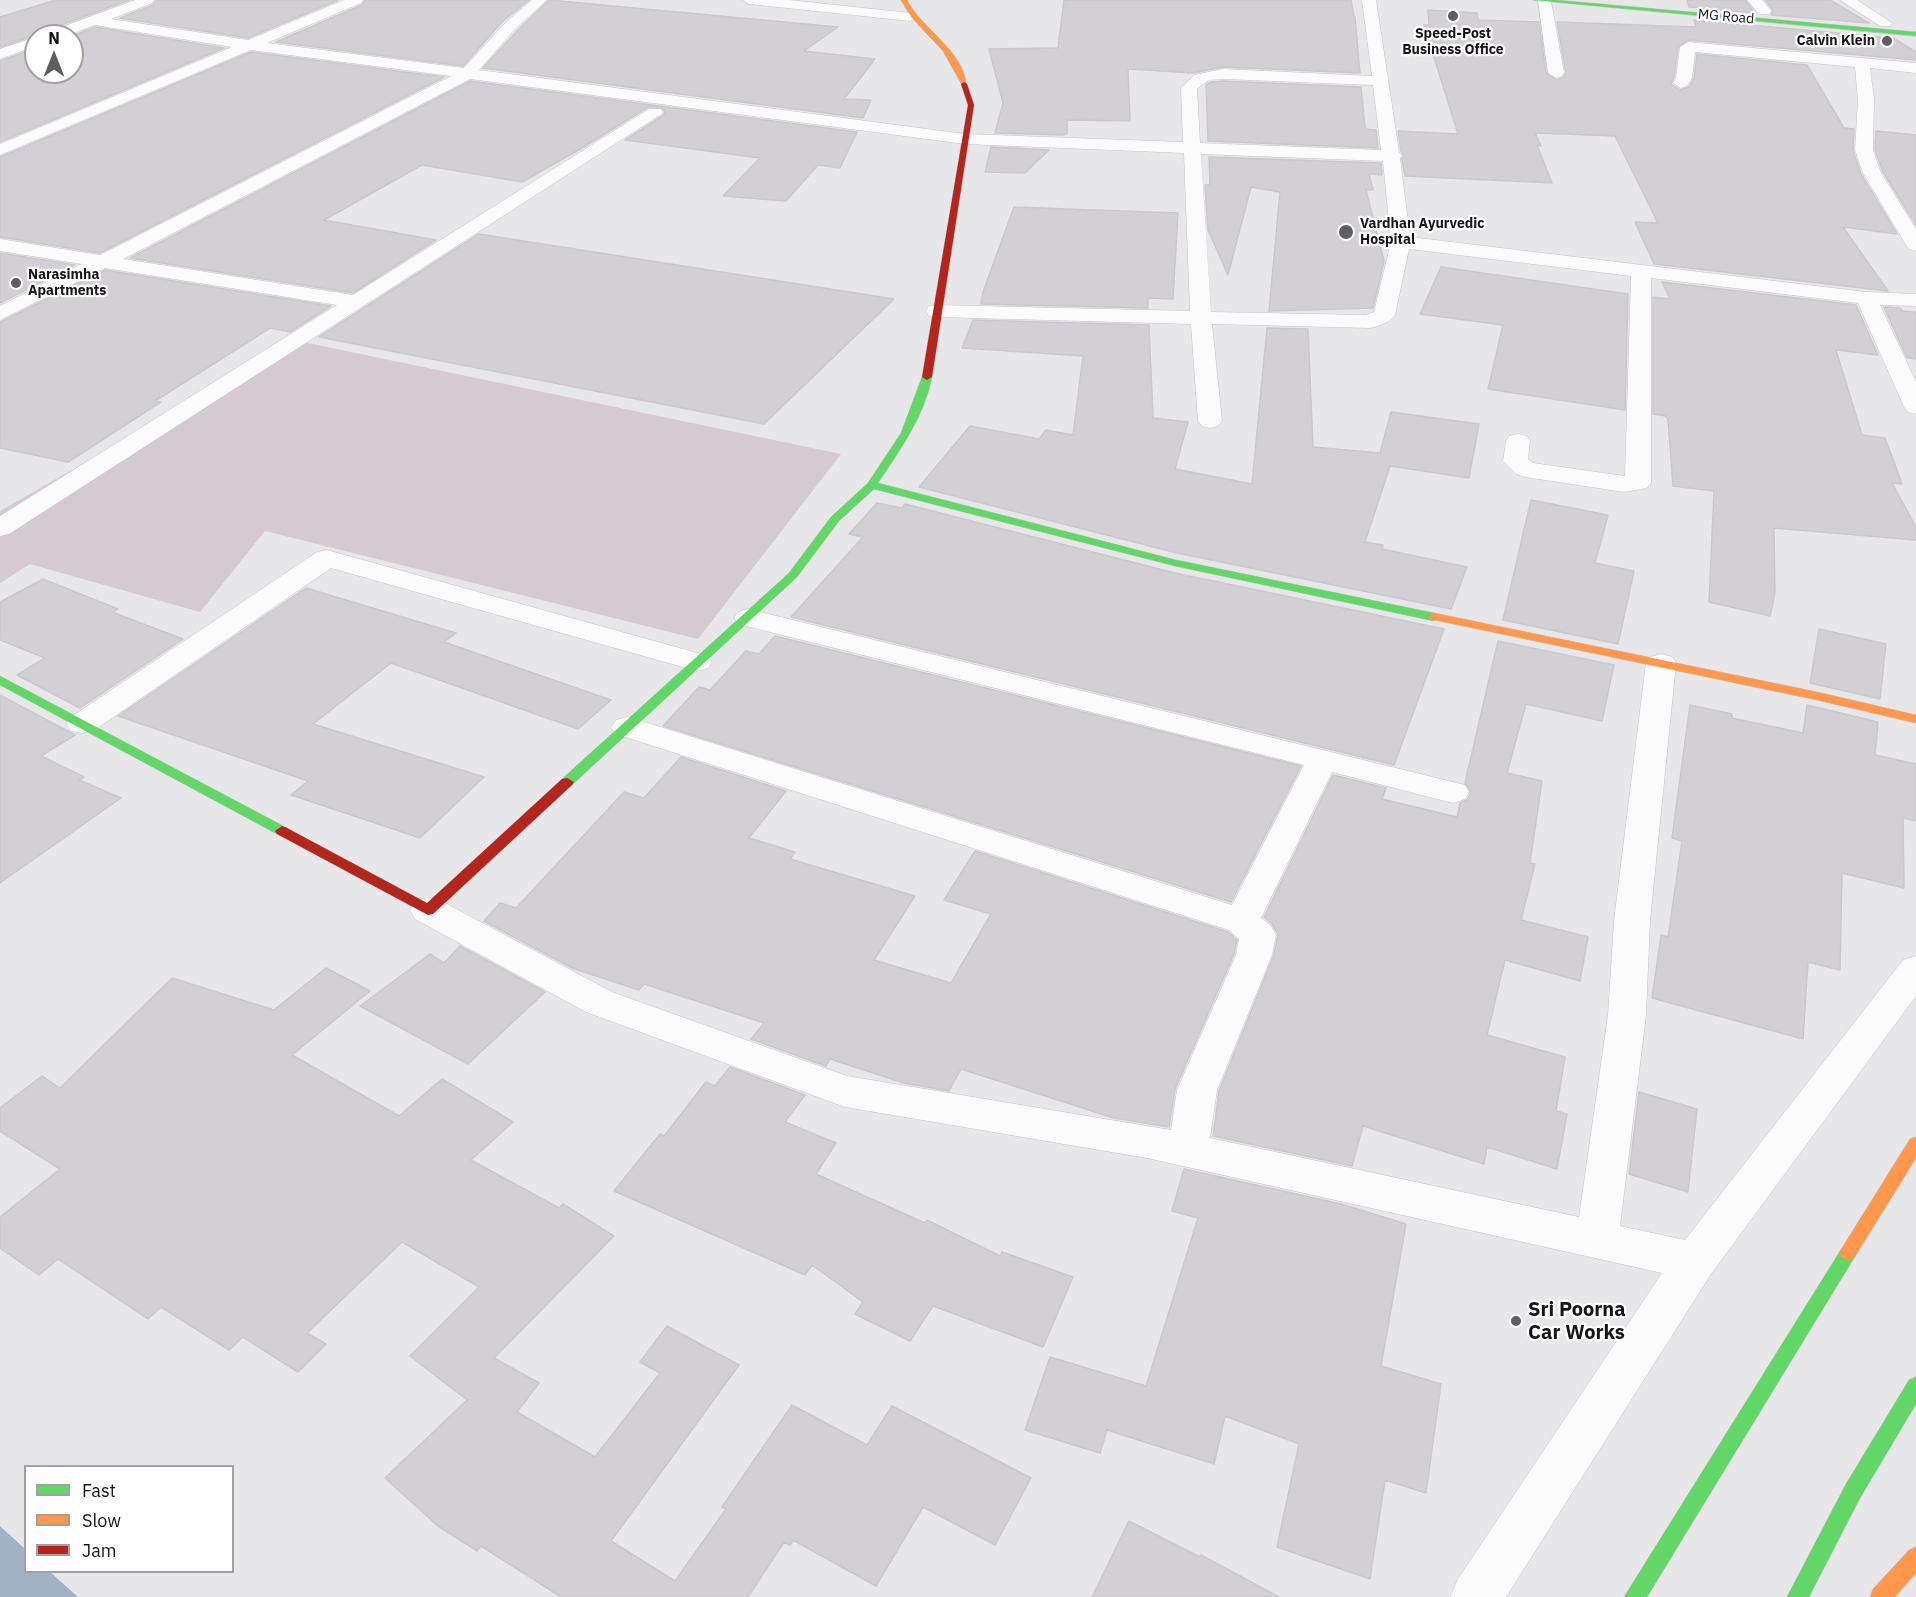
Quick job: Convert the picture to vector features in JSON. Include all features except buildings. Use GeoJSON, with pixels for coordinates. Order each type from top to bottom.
{"type":"FeatureCollection","features":[{"type":"Feature","properties":{"kind":"main road"},"geometry":{"type":"LineString","coordinates":[[0,680],[428,910],[793,575],[835,519],[872,485],[906,433],[925,387],[971,105],[960,70],[938,41],[910,17],[904,0]]}},
{"type":"Feature","properties":{"kind":"main road","name":"MG Road"},"geometry":{"type":"LineString","coordinates":[[1536,0],[1916,26]]}},
{"type":"Feature","properties":{"kind":"main road","name":"MG Road"},"geometry":{"type":"LineString","coordinates":[[1627,0],[1759,5],[1813,20],[1916,34]]}},
{"type":"Feature","properties":{"kind":"main road"},"geometry":{"type":"LineString","coordinates":[[872,485],[1175,562],[1817,696],[1916,719]]}},
{"type":"Feature","properties":{"kind":"main road"},"geometry":{"type":"LineString","coordinates":[[1635,1597],[1728,1450],[1819,1295],[1916,1144]]}},
{"type":"Feature","properties":{"kind":"main road"},"geometry":{"type":"LineString","coordinates":[[1798,1597],[1853,1491],[1916,1386]]}},
{"type":"Feature","properties":{"kind":"main road"},"geometry":{"type":"LineString","coordinates":[[1881,1597],[1916,1557]]}},
{"type":"Feature","properties":{"kind":"street"},"geometry":{"type":"LineString","coordinates":[[84,24],[147,0]]}},
{"type":"Feature","properties":{"kind":"street"},"geometry":{"type":"LineString","coordinates":[[0,150],[356,0]]}},
{"type":"Feature","properties":{"kind":"street"},"geometry":{"type":"LineString","coordinates":[[0,314],[467,74],[510,26],[540,0]]}},
{"type":"Feature","properties":{"kind":"street"},"geometry":{"type":"LineString","coordinates":[[749,0],[910,17]]}},
{"type":"Feature","properties":{"kind":"street"},"geometry":{"type":"LineString","coordinates":[[937,310],[1358,323],[1379,319],[1384,315],[1401,242],[1393,156],[1379,81],[1379,64],[1369,0]]}},
{"type":"Feature","properties":{"kind":"street"},"geometry":{"type":"LineString","coordinates":[[1847,0],[1885,23]]}},
{"type":"Feature","properties":{"kind":"street"},"geometry":{"type":"LineString","coordinates":[[1544,1],[1556,73]]}},
{"type":"Feature","properties":{"kind":"street"},"geometry":{"type":"LineString","coordinates":[[94,21],[250,45],[965,139],[1393,156]]}},
{"type":"Feature","properties":{"kind":"street"},"geometry":{"type":"LineString","coordinates":[[0,54],[24,45]]}},
{"type":"Feature","properties":{"kind":"street"},"geometry":{"type":"LineString","coordinates":[[1681,83],[1684,78],[1688,47],[1916,68]]}},
{"type":"Feature","properties":{"kind":"street"},"geometry":{"type":"LineString","coordinates":[[1862,63],[1866,99],[1864,150],[1872,173],[1916,245]]}},
{"type":"Feature","properties":{"kind":"street"},"geometry":{"type":"LineString","coordinates":[[1210,421],[1201,318],[1190,89],[1194,81],[1206,76],[1223,74],[1379,81]]}},
{"type":"Feature","properties":{"kind":"street"},"geometry":{"type":"LineString","coordinates":[[0,528],[655,113]]}},
{"type":"Feature","properties":{"kind":"street"},"geometry":{"type":"LineString","coordinates":[[1401,242],[1866,298],[1916,300]]}},
{"type":"Feature","properties":{"kind":"street"},"geometry":{"type":"LineString","coordinates":[[0,245],[355,302]]}},
{"type":"Feature","properties":{"kind":"street"},"geometry":{"type":"LineString","coordinates":[[1518,441],[1515,462],[1525,469],[1624,484],[1638,483],[1641,271]]}},
{"type":"Feature","properties":{"kind":"street"},"geometry":{"type":"LineString","coordinates":[[1866,298],[1916,407]]}},
{"type":"Feature","properties":{"kind":"street"},"geometry":{"type":"LineString","coordinates":[[82,724],[327,558],[697,662]]}},
{"type":"Feature","properties":{"kind":"street"},"geometry":{"type":"LineString","coordinates":[[748,618],[1454,792]]}},
{"type":"Feature","properties":{"kind":"street"},"geometry":{"type":"LineString","coordinates":[[1597,1240],[1627,1015],[1632,921],[1661,663]]}},
{"type":"Feature","properties":{"kind":"street"},"geometry":{"type":"LineString","coordinates":[[627,727],[1242,921],[1258,935],[1254,955],[1197,1090],[1188,1151]]}},
{"type":"Feature","properties":{"kind":"street"},"geometry":{"type":"LineString","coordinates":[[1242,921],[1323,759]]}},
{"type":"Feature","properties":{"kind":"street"},"geometry":{"type":"LineString","coordinates":[[428,910],[599,1002],[845,1091],[1147,1141],[1695,1261]]}},
{"type":"Feature","properties":{"kind":"street"},"geometry":{"type":"LineString","coordinates":[[1476,1597],[1695,1261],[1916,969]]}},
{"type":"Feature","properties":{"kind":"shaded area"},"geometry":{"type":"Polygon","coordinates":[[[298,341],[841,454],[698,639],[265,531],[200,612],[30,564],[0,583],[0,511],[298,341]]]}},
{"type":"Feature","properties":{"kind":"water"},"geometry":{"type":"Polygon","coordinates":[[[0,1526],[24,1548],[24,1573],[51,1573],[78,1597],[0,1597],[0,1526]]]}},
{"type":"Feature","properties":{"kind":"traffic: fast"},"geometry":{"type":"LineString","coordinates":[[1536,0],[1916,34]]}},
{"type":"Feature","properties":{"kind":"traffic: fast"},"geometry":{"type":"LineString","coordinates":[[567,782],[793,575],[835,519],[872,485],[906,433],[927,377]]}},
{"type":"Feature","properties":{"kind":"traffic: fast"},"geometry":{"type":"LineString","coordinates":[[872,485],[1175,563],[1434,617]]}},
{"type":"Feature","properties":{"kind":"traffic: fast"},"geometry":{"type":"LineString","coordinates":[[0,680],[282,831]]}},
{"type":"Feature","properties":{"kind":"traffic: fast"},"geometry":{"type":"LineString","coordinates":[[1635,1597],[1848,1253]]}},
{"type":"Feature","properties":{"kind":"traffic: fast"},"geometry":{"type":"LineString","coordinates":[[1798,1597],[1853,1491],[1916,1386]]}},
{"type":"Feature","properties":{"kind":"traffic: slow"},"geometry":{"type":"LineString","coordinates":[[904,0],[915,17],[945,49],[964,84]]}},
{"type":"Feature","properties":{"kind":"traffic: slow"},"geometry":{"type":"LineString","coordinates":[[1434,617],[1817,696],[1916,719]]}},
{"type":"Feature","properties":{"kind":"traffic: slow"},"geometry":{"type":"LineString","coordinates":[[1848,1253],[1916,1144]]}},
{"type":"Feature","properties":{"kind":"traffic: slow"},"geometry":{"type":"LineString","coordinates":[[1881,1597],[1916,1557]]}},
{"type":"Feature","properties":{"kind":"traffic: jam"},"geometry":{"type":"LineString","coordinates":[[927,377],[971,105],[964,84]]}},
{"type":"Feature","properties":{"kind":"traffic: jam"},"geometry":{"type":"LineString","coordinates":[[282,831],[428,910],[567,782]]}},
{"type":"Feature","properties":{"kind":"place","name":"Speed-Post Business Office"},"geometry":{"type":"Point","coordinates":[1453,16]}},
{"type":"Feature","properties":{"kind":"place","name":"Calvin Klein"},"geometry":{"type":"Point","coordinates":[1887,41]}},
{"type":"Feature","properties":{"kind":"place","name":"Vardhan Ayurvedic Hospital"},"geometry":{"type":"Point","coordinates":[1346,232]}},
{"type":"Feature","properties":{"kind":"place","name":"Narasimha Apartments"},"geometry":{"type":"Point","coordinates":[16,283]}},
{"type":"Feature","properties":{"kind":"place","name":"Sri Poorna Car Works"},"geometry":{"type":"Point","coordinates":[1516,1321]}}]}
